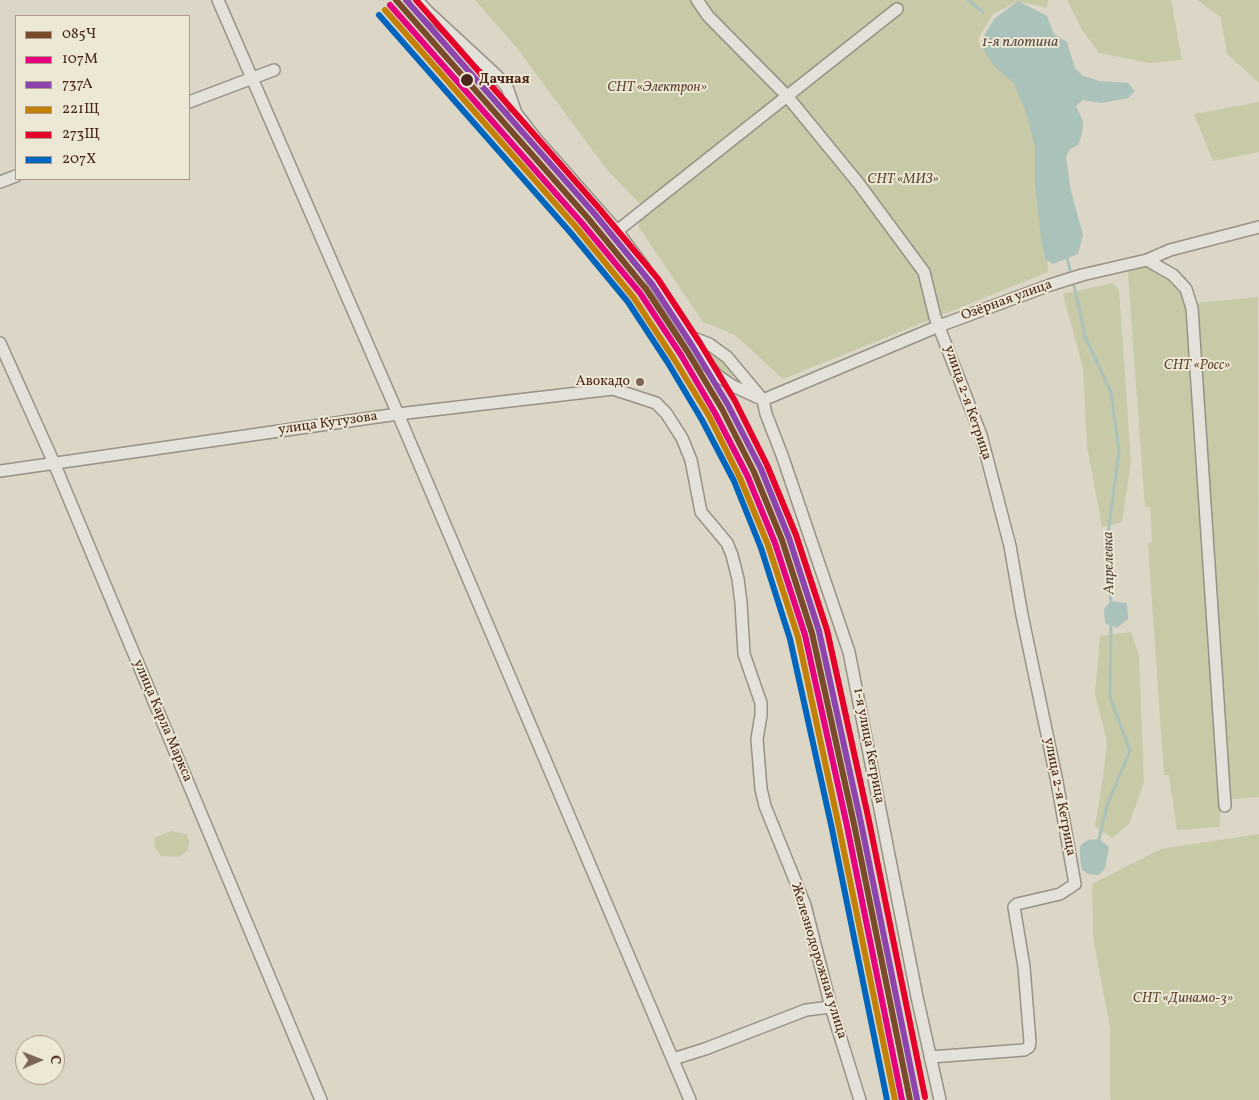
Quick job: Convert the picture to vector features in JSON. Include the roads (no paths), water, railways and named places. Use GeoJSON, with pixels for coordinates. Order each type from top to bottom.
{"type":"FeatureCollection","features":[{"type":"Feature","properties":{"kind":"street"},"geometry":{"type":"LineString","coordinates":[[218,0],[398,414],[690,1100]]}},
{"type":"Feature","properties":{"kind":"street"},"geometry":{"type":"LineString","coordinates":[[418,0],[427,11],[507,87],[516,113],[617,231],[644,267],[706,364],[718,376],[733,386],[763,400]]}},
{"type":"Feature","properties":{"kind":"street","name":"улица 2-я Кетрица"},"geometry":{"type":"LineString","coordinates":[[696,0],[708,16],[787,96],[858,184],[924,272],[935,317],[981,435],[1010,546],[1022,615],[1057,782],[1075,884],[1060,894],[1017,904],[1014,907],[1024,967],[1029,1048],[1024,1050],[930,1057]]}},
{"type":"Feature","properties":{"kind":"street"},"geometry":{"type":"LineString","coordinates":[[617,231],[897,9]]}},
{"type":"Feature","properties":{"kind":"street"},"geometry":{"type":"LineString","coordinates":[[190,102],[274,70]]}},
{"type":"Feature","properties":{"kind":"street"},"geometry":{"type":"LineString","coordinates":[[0,182],[15,176]]}},
{"type":"Feature","properties":{"kind":"street","name":"Озёрная улица"},"geometry":{"type":"LineString","coordinates":[[763,400],[939,326],[1082,275],[1147,260],[1170,250],[1259,227]]}},
{"type":"Feature","properties":{"kind":"street"},"geometry":{"type":"LineString","coordinates":[[1147,260],[1173,275],[1186,289],[1192,308],[1225,806]]}},
{"type":"Feature","properties":{"kind":"street"},"geometry":{"type":"LineString","coordinates":[[688,336],[708,344],[727,357],[763,400]]}},
{"type":"Feature","properties":{"kind":"street","name":"улица Карла Маркса"},"geometry":{"type":"LineString","coordinates":[[0,343],[54,463],[321,1100]]}},
{"type":"Feature","properties":{"kind":"street","name":"улица Кутузова"},"geometry":{"type":"LineString","coordinates":[[0,472],[398,414],[613,389],[656,403]]}},
{"type":"Feature","properties":{"kind":"street","name":"1-я улица Кетрица"},"geometry":{"type":"LineString","coordinates":[[763,400],[766,414],[782,455],[849,652],[940,1100]]}},
{"type":"Feature","properties":{"kind":"street","name":"Железнодорожная улица"},"geometry":{"type":"LineString","coordinates":[[656,403],[666,413],[682,438],[691,460],[701,512],[727,544],[732,555],[741,602],[744,654],[761,703],[757,739],[764,806],[805,905],[831,1007],[860,1100]]}},
{"type":"Feature","properties":{"kind":"street"},"geometry":{"type":"LineString","coordinates":[[673,1059],[705,1049],[806,1010],[831,1007]]}},
{"type":"Feature","properties":{"kind":"water","name":"1-я плотина"},"geometry":{"type":"Polygon","coordinates":[[[1018,1],[1047,16],[1054,34],[1067,42],[1075,68],[1083,76],[1100,81],[1128,83],[1135,91],[1128,98],[1102,103],[1083,100],[1076,106],[1083,121],[1082,134],[1078,145],[1070,149],[1066,157],[1071,191],[1083,235],[1078,254],[1053,264],[1045,259],[1041,238],[1035,185],[1035,147],[1025,110],[1014,83],[995,67],[986,54],[981,41],[994,19],[1018,1]]]}},
{"type":"Feature","properties":{"kind":"water"},"geometry":{"type":"Polygon","coordinates":[[[1111,601],[1127,603],[1128,619],[1117,628],[1105,623],[1104,609],[1111,601]]]}},
{"type":"Feature","properties":{"kind":"water"},"geometry":{"type":"Polygon","coordinates":[[[1099,839],[1109,847],[1105,868],[1099,875],[1089,874],[1082,870],[1080,847],[1089,840],[1099,839]]]}},
{"type":"Feature","properties":{"kind":"waterway","name":"Апрелевка"},"geometry":{"type":"LineString","coordinates":[[968,0],[983,12]]}},
{"type":"Feature","properties":{"kind":"waterway"},"geometry":{"type":"LineString","coordinates":[[1067,258],[1070,270]]}},
{"type":"Feature","properties":{"kind":"waterway","name":"Апрелевка"},"geometry":{"type":"LineString","coordinates":[[1074,286],[1086,339],[1111,392],[1119,450],[1107,543],[1111,604]]}},
{"type":"Feature","properties":{"kind":"waterway","name":"Апрелевка"},"geometry":{"type":"LineString","coordinates":[[1099,839],[1107,805],[1130,751],[1110,697],[1111,622]]}},
{"type":"Feature","properties":{"kind":"place","name":"Дачная"},"geometry":{"type":"Point","coordinates":[467,80]}},
{"type":"Feature","properties":{"kind":"place","name":"Авокадо"},"geometry":{"type":"Point","coordinates":[640,382]}},
{"type":"Feature","properties":{"kind":"park label","name":"СНТ «Электрон»"},"geometry":{"type":"Point","coordinates":[657,88]}},
{"type":"Feature","properties":{"kind":"park label","name":"СНТ «МИЗ»"},"geometry":{"type":"Point","coordinates":[903,180]}},
{"type":"Feature","properties":{"kind":"park label","name":"СНТ «Росс»"},"geometry":{"type":"Point","coordinates":[1197,366]}},
{"type":"Feature","properties":{"kind":"park label","name":"СНТ «Динамо-3»"},"geometry":{"type":"Point","coordinates":[1183,999]}}]}
